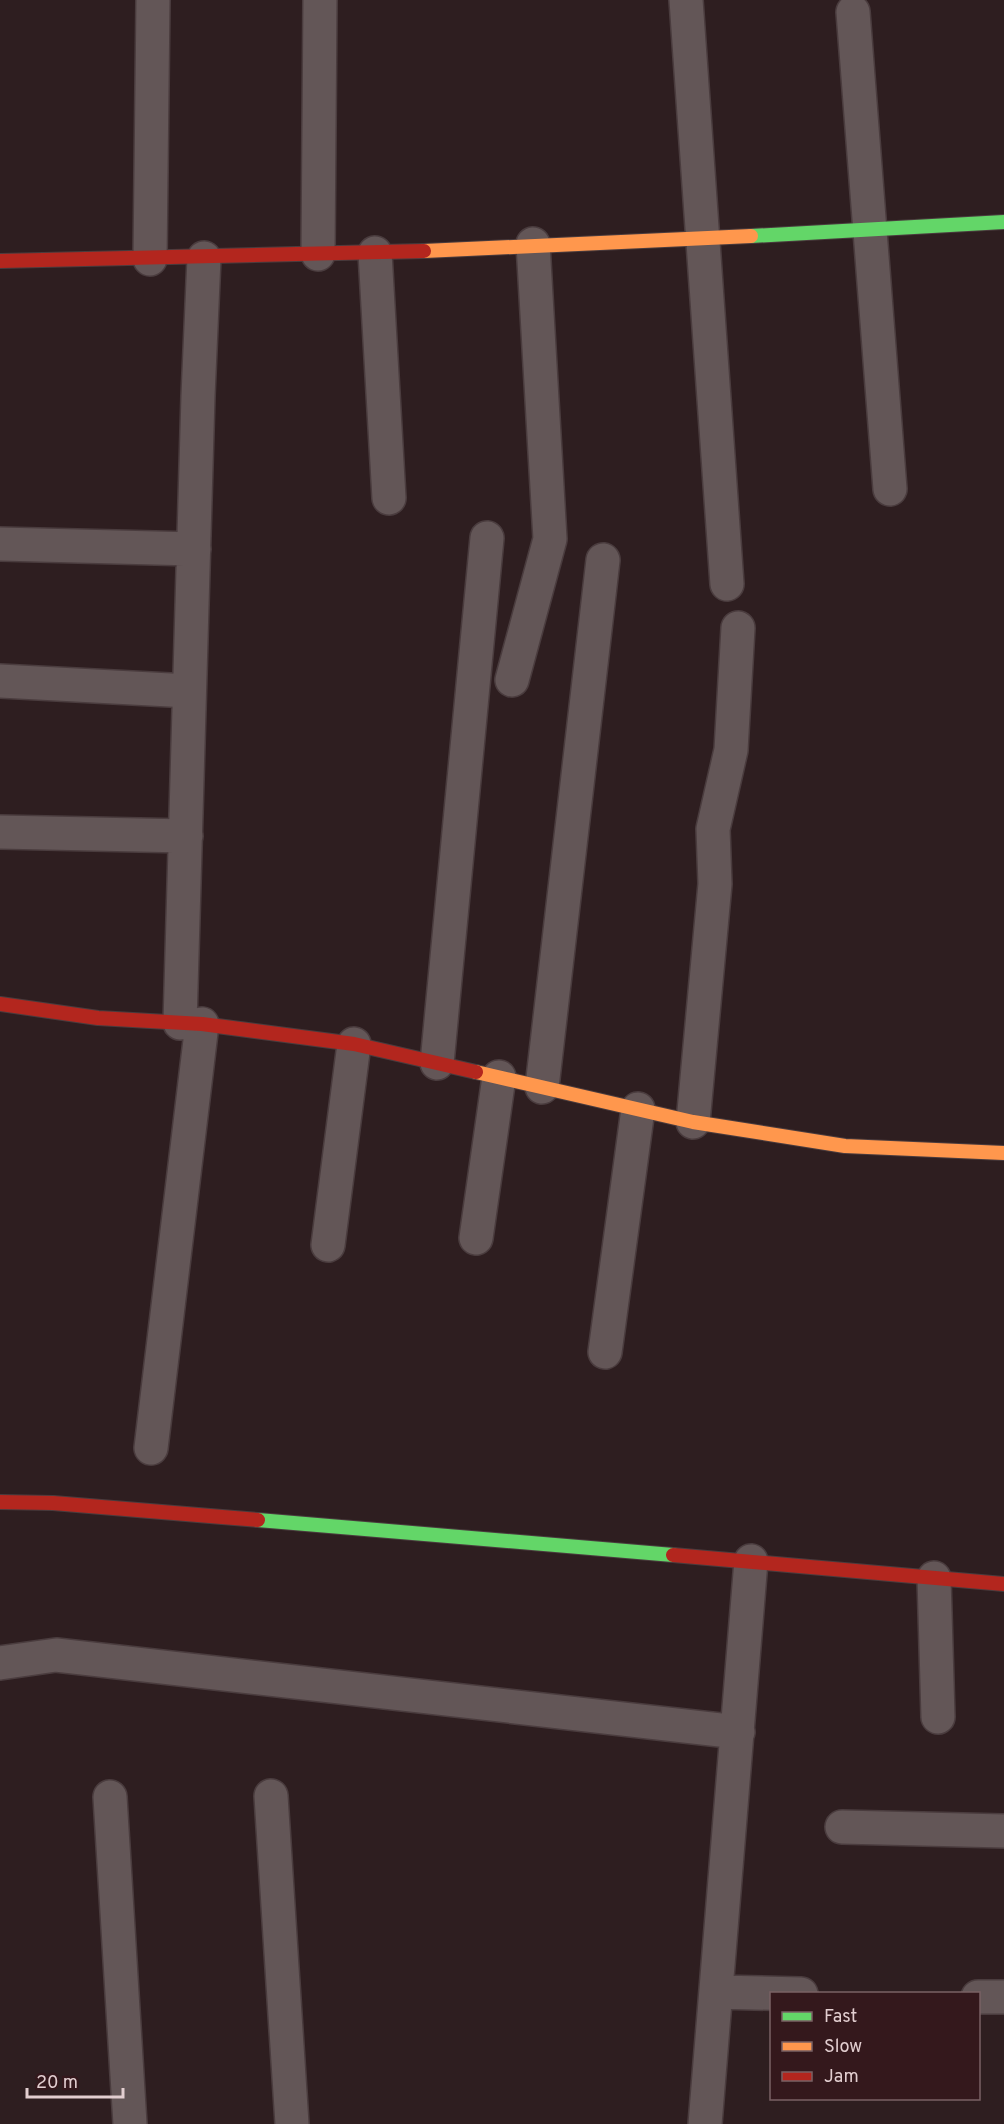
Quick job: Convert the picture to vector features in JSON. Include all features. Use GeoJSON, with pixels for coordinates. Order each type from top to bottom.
{"type":"FeatureCollection","features":[{"type":"Feature","properties":{"kind":"street"},"geometry":{"type":"LineString","coordinates":[[150,259],[153,0]]}},
{"type":"Feature","properties":{"kind":"street"},"geometry":{"type":"LineString","coordinates":[[318,254],[320,0]]}},
{"type":"Feature","properties":{"kind":"street"},"geometry":{"type":"LineString","coordinates":[[686,0],[727,584]]}},
{"type":"Feature","properties":{"kind":"street"},"geometry":{"type":"LineString","coordinates":[[853,12],[890,489]]}},
{"type":"Feature","properties":{"kind":"street"},"geometry":{"type":"LineString","coordinates":[[0,261],[375,253],[534,244],[870,231],[1004,222]]}},
{"type":"Feature","properties":{"kind":"street"},"geometry":{"type":"LineString","coordinates":[[512,680],[550,539],[534,244]]}},
{"type":"Feature","properties":{"kind":"street"},"geometry":{"type":"LineString","coordinates":[[375,253],[389,498]]}},
{"type":"Feature","properties":{"kind":"street"},"geometry":{"type":"LineString","coordinates":[[150,1448],[191,1023],[186,836],[204,258]]}},
{"type":"Feature","properties":{"kind":"street"},"geometry":{"type":"LineString","coordinates":[[436,1062],[487,537]]}},
{"type":"Feature","properties":{"kind":"street"},"geometry":{"type":"LineString","coordinates":[[0,544],[194,549]]}},
{"type":"Feature","properties":{"kind":"street"},"geometry":{"type":"LineString","coordinates":[[542,1087],[603,560]]}},
{"type":"Feature","properties":{"kind":"street"},"geometry":{"type":"LineString","coordinates":[[693,1122],[715,884],[713,829],[731,750],[738,628]]}},
{"type":"Feature","properties":{"kind":"street"},"geometry":{"type":"LineString","coordinates":[[0,681],[189,691]]}},
{"type":"Feature","properties":{"kind":"street"},"geometry":{"type":"LineString","coordinates":[[0,831],[186,836]]}},
{"type":"Feature","properties":{"kind":"street"},"geometry":{"type":"LineString","coordinates":[[0,1004],[98,1018],[191,1023],[354,1044],[693,1122],[845,1146],[1004,1153]]}},
{"type":"Feature","properties":{"kind":"street"},"geometry":{"type":"LineString","coordinates":[[328,1245],[354,1044]]}},
{"type":"Feature","properties":{"kind":"street"},"geometry":{"type":"LineString","coordinates":[[476,1238],[499,1077]]}},
{"type":"Feature","properties":{"kind":"street"},"geometry":{"type":"LineString","coordinates":[[605,1352],[638,1109]]}},
{"type":"Feature","properties":{"kind":"street"},"geometry":{"type":"LineString","coordinates":[[0,1502],[54,1503],[1004,1584]]}},
{"type":"Feature","properties":{"kind":"street"},"geometry":{"type":"LineString","coordinates":[[705,2124],[751,1561]]}},
{"type":"Feature","properties":{"kind":"street"},"geometry":{"type":"LineString","coordinates":[[934,1578],[938,1717]]}},
{"type":"Feature","properties":{"kind":"street"},"geometry":{"type":"LineString","coordinates":[[0,1664],[56,1656],[738,1732]]}},
{"type":"Feature","properties":{"kind":"street"},"geometry":{"type":"LineString","coordinates":[[271,1796],[292,2124]]}},
{"type":"Feature","properties":{"kind":"street"},"geometry":{"type":"LineString","coordinates":[[110,1797],[130,2124]]}},
{"type":"Feature","properties":{"kind":"street"},"geometry":{"type":"LineString","coordinates":[[842,1827],[1004,1831]]}},
{"type":"Feature","properties":{"kind":"street"},"geometry":{"type":"LineString","coordinates":[[716,1992],[770,1993]]}},
{"type":"Feature","properties":{"kind":"street"},"geometry":{"type":"LineString","coordinates":[[980,1997],[1004,1997]]}},
{"type":"Feature","properties":{"kind":"traffic: fast"},"geometry":{"type":"LineString","coordinates":[[751,236],[1004,222]]}},
{"type":"Feature","properties":{"kind":"traffic: fast"},"geometry":{"type":"LineString","coordinates":[[258,1520],[673,1555]]}},
{"type":"Feature","properties":{"kind":"traffic: slow"},"geometry":{"type":"LineString","coordinates":[[424,251],[751,236]]}},
{"type":"Feature","properties":{"kind":"traffic: slow"},"geometry":{"type":"LineString","coordinates":[[476,1072],[693,1122],[845,1146],[1004,1153]]}},
{"type":"Feature","properties":{"kind":"traffic: jam"},"geometry":{"type":"LineString","coordinates":[[0,261],[424,251]]}},
{"type":"Feature","properties":{"kind":"traffic: jam"},"geometry":{"type":"LineString","coordinates":[[0,1004],[98,1018],[202,1024],[354,1044],[476,1072]]}},
{"type":"Feature","properties":{"kind":"traffic: jam"},"geometry":{"type":"LineString","coordinates":[[0,1502],[53,1503],[258,1520]]}},
{"type":"Feature","properties":{"kind":"traffic: jam"},"geometry":{"type":"LineString","coordinates":[[673,1555],[1004,1584]]}}]}
